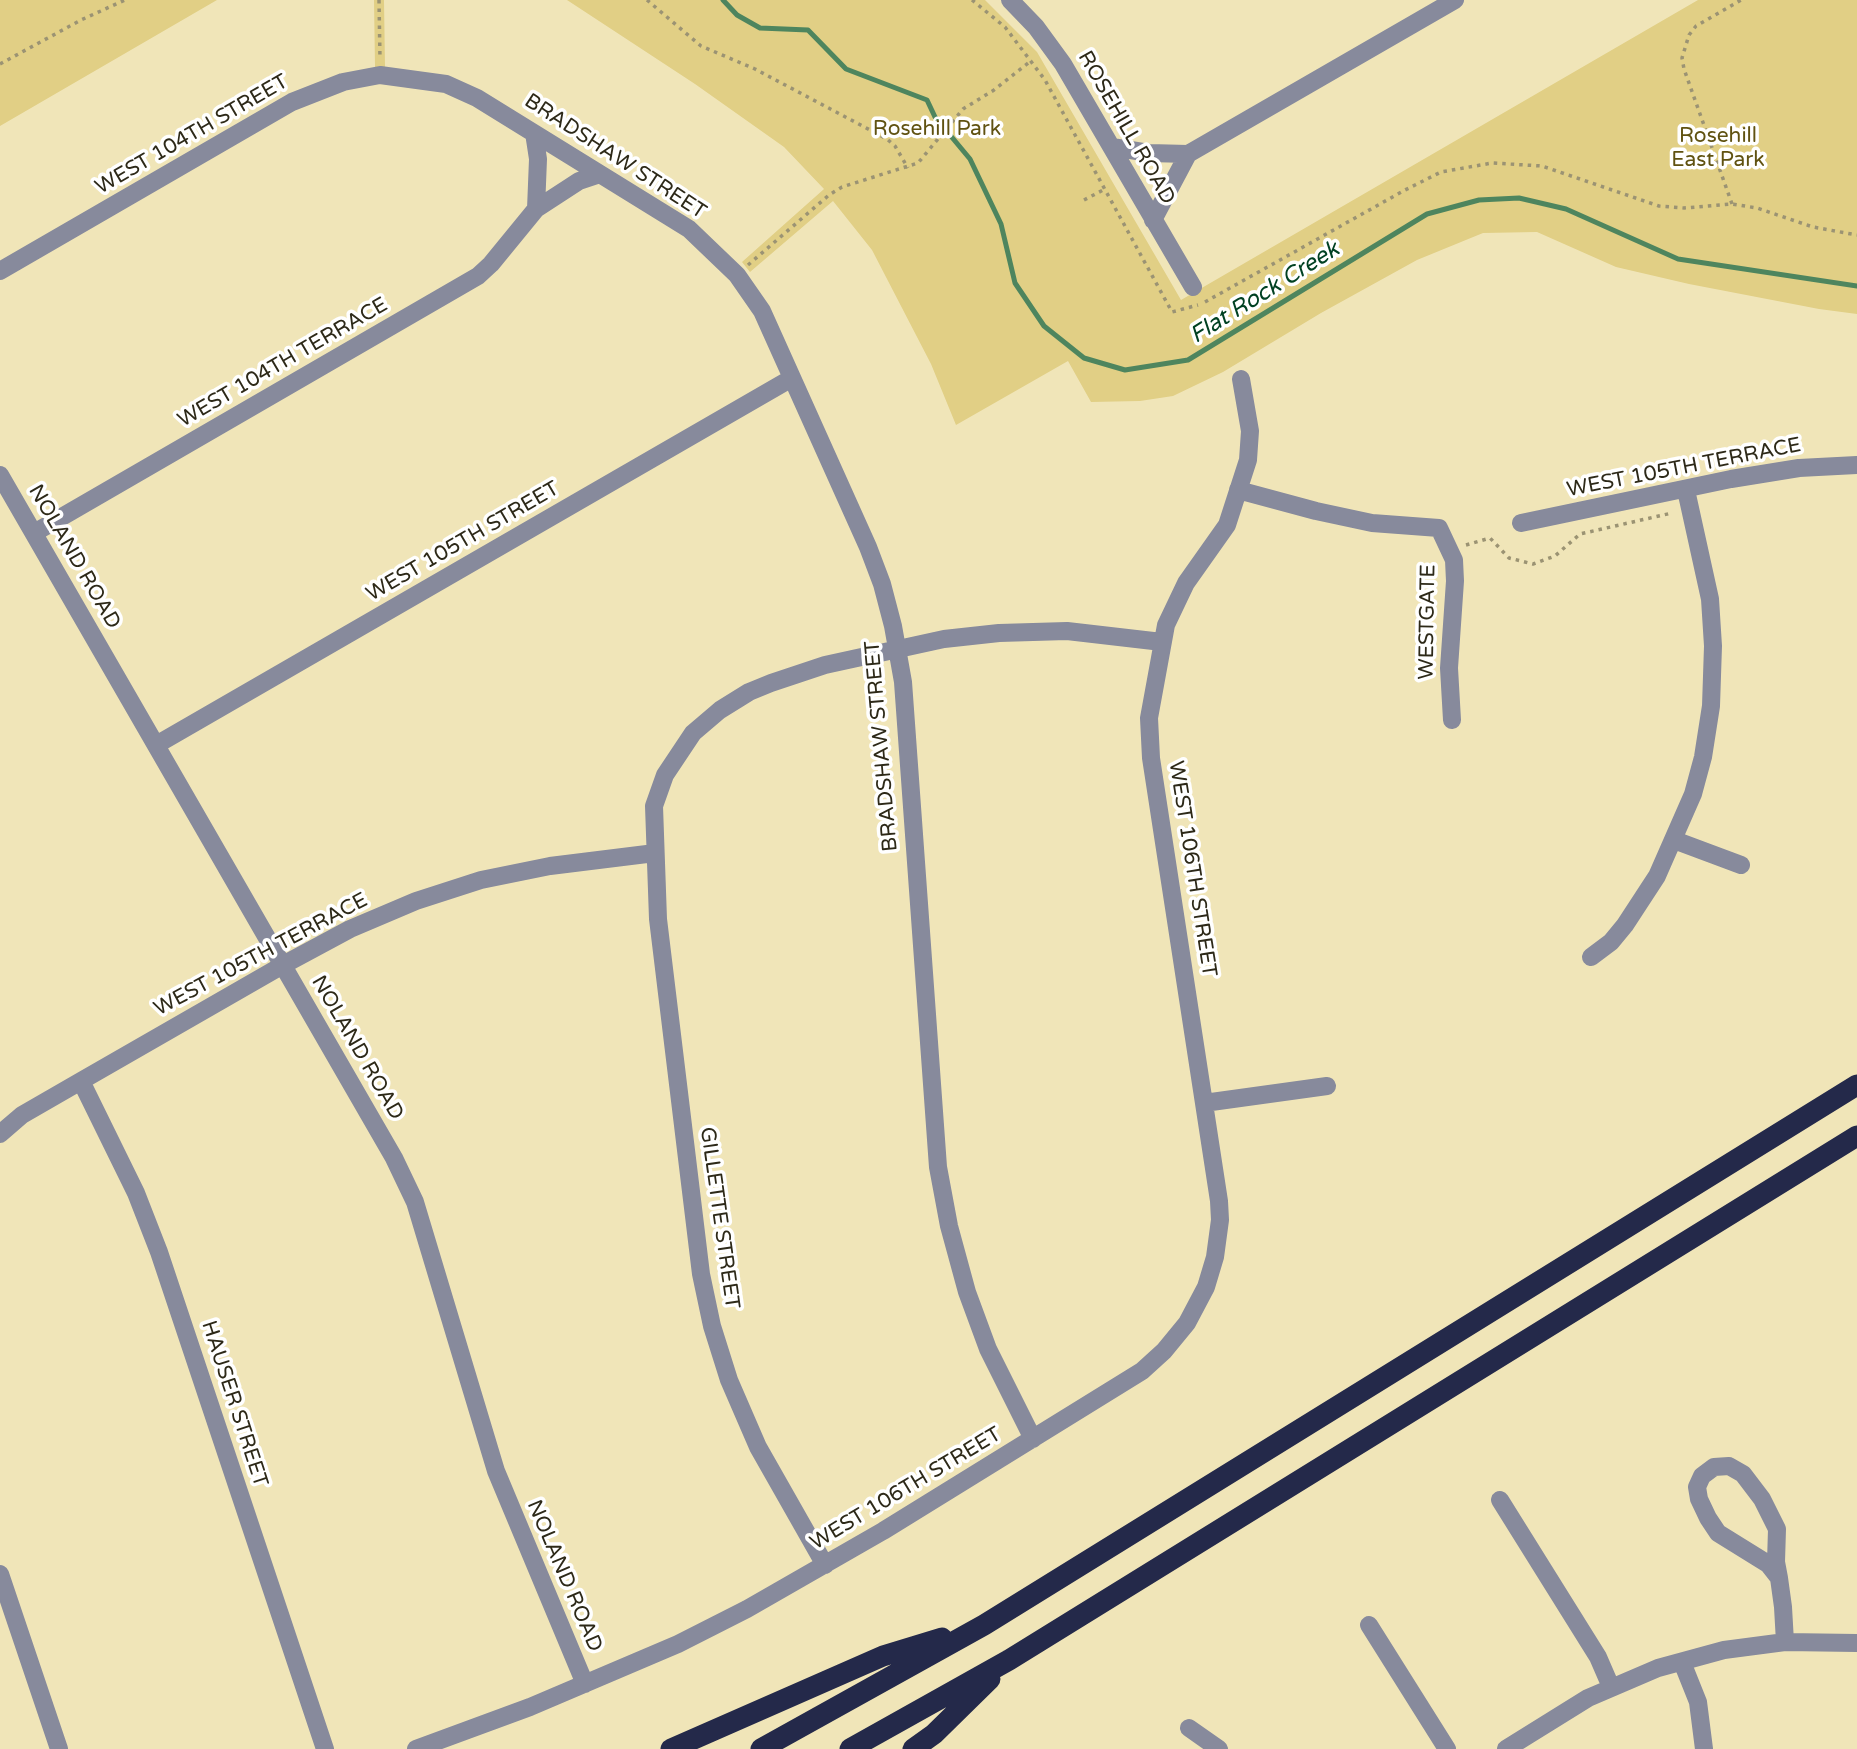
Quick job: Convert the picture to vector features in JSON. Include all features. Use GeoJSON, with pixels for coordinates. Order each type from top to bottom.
{"type":"FeatureCollection","features":[{"type":"Feature","properties":{"kind":"highway"},"geometry":{"type":"LineString","coordinates":[[761,1749],[984,1625],[1857,1085]]}},
{"type":"Feature","properties":{"kind":"highway"},"geometry":{"type":"LineString","coordinates":[[850,1749],[1009,1660],[1857,1136]]}},
{"type":"Feature","properties":{"kind":"highway"},"geometry":{"type":"LineString","coordinates":[[671,1749],[883,1656],[984,1625]]}},
{"type":"Feature","properties":{"kind":"highway"},"geometry":{"type":"LineString","coordinates":[[913,1749],[934,1734],[1009,1660]]}},
{"type":"Feature","properties":{"kind":"street","name":"ROSEHILL ROAD"},"geometry":{"type":"LineString","coordinates":[[1010,0],[1036,27],[1063,64],[1193,288]]}},
{"type":"Feature","properties":{"kind":"street"},"geometry":{"type":"LineString","coordinates":[[1112,147],[1149,153],[1188,154],[1455,0]]}},
{"type":"Feature","properties":{"kind":"street","name":"WEST 104TH STREET"},"geometry":{"type":"LineString","coordinates":[[0,271],[292,102],[343,82],[380,75],[418,79]]}},
{"type":"Feature","properties":{"kind":"street","name":"BRADSHAW STREET"},"geometry":{"type":"LineString","coordinates":[[418,79],[446,85],[477,98],[689,229],[737,275],[762,311],[882,584],[903,682],[938,1167],[948,1226],[967,1292],[988,1349],[1033,1439]]}},
{"type":"Feature","properties":{"kind":"street"},"geometry":{"type":"LineString","coordinates":[[534,133],[538,159],[536,209]]}},
{"type":"Feature","properties":{"kind":"street"},"geometry":{"type":"LineString","coordinates":[[1153,219],[1188,154]]}},
{"type":"Feature","properties":{"kind":"street","name":"WEST 104TH TERRACE"},"geometry":{"type":"LineString","coordinates":[[34,533],[478,276],[536,209],[579,181],[600,174]]}},
{"type":"Feature","properties":{"kind":"street","name":"WEST 105TH STREET"},"geometry":{"type":"LineString","coordinates":[[156,745],[792,378]]}},
{"type":"Feature","properties":{"kind":"street"},"geometry":{"type":"LineString","coordinates":[[655,853],[654,806],[665,775],[682,747],[706,720],[749,692],[825,665],[944,639],[1027,631],[1067,631],[1162,642],[1174,603],[1227,525],[1248,460],[1250,431],[1241,379]]}},
{"type":"Feature","properties":{"kind":"street","name":"WEST 105TH TERRACE"},"geometry":{"type":"LineString","coordinates":[[1521,523],[1731,479],[1799,468],[1857,465]]}},
{"type":"Feature","properties":{"kind":"street","name":"NOLAND ROAD"},"geometry":{"type":"LineString","coordinates":[[0,475],[394,1158],[415,1202],[496,1471],[585,1684]]}},
{"type":"Feature","properties":{"kind":"street","name":"WESTGATE"},"geometry":{"type":"LineString","coordinates":[[1238,490],[1372,523],[1439,528],[1454,560],[1449,668],[1452,720]]}},
{"type":"Feature","properties":{"kind":"street"},"geometry":{"type":"LineString","coordinates":[[1591,957],[1611,942],[1625,925],[1657,876],[1693,794],[1703,757],[1711,706],[1713,646],[1710,599],[1686,490]]}},
{"type":"Feature","properties":{"kind":"street","name":"WEST 106TH STREET"},"geometry":{"type":"LineString","coordinates":[[416,1749],[585,1684],[678,1644],[747,1609],[1142,1371],[1176,1338],[1199,1304],[1215,1256],[1220,1220],[1152,758],[1149,718],[1162,642]]}},
{"type":"Feature","properties":{"kind":"street"},"geometry":{"type":"LineString","coordinates":[[1674,840],[1741,865]]}},
{"type":"Feature","properties":{"kind":"street","name":"WEST 105TH TERRACE"},"geometry":{"type":"LineString","coordinates":[[0,1134],[22,1115],[80,1081],[283,965],[361,924],[416,901],[481,880],[550,866],[655,853]]}},
{"type":"Feature","properties":{"kind":"street","name":"GILLETTE STREET"},"geometry":{"type":"LineString","coordinates":[[655,853],[658,919],[701,1274],[712,1326],[729,1380],[758,1447],[825,1564]]}},
{"type":"Feature","properties":{"kind":"street","name":"HAUSER STREET"},"geometry":{"type":"LineString","coordinates":[[80,1081],[136,1193],[159,1252],[325,1749]]}},
{"type":"Feature","properties":{"kind":"street"},"geometry":{"type":"LineString","coordinates":[[1204,1102],[1327,1086]]}},
{"type":"Feature","properties":{"kind":"street"},"geometry":{"type":"LineString","coordinates":[[1779,1577],[1768,1564],[1718,1533],[1708,1518],[1699,1499],[1697,1487],[1702,1476],[1714,1467],[1729,1466],[1743,1474],[1762,1499],[1777,1529],[1776,1562],[1779,1577],[1785,1642]]}},
{"type":"Feature","properties":{"kind":"street"},"geometry":{"type":"LineString","coordinates":[[1500,1500],[1598,1657],[1611,1687]]}},
{"type":"Feature","properties":{"kind":"street"},"geometry":{"type":"LineString","coordinates":[[0,1574],[59,1749]]}},
{"type":"Feature","properties":{"kind":"street"},"geometry":{"type":"LineString","coordinates":[[1369,1625],[1447,1749]]}},
{"type":"Feature","properties":{"kind":"street"},"geometry":{"type":"LineString","coordinates":[[1506,1749],[1588,1699],[1658,1668],[1724,1650],[1785,1642],[1857,1643]]}},
{"type":"Feature","properties":{"kind":"street"},"geometry":{"type":"LineString","coordinates":[[1682,1662],[1698,1702],[1704,1749]]}},
{"type":"Feature","properties":{"kind":"street"},"geometry":{"type":"LineString","coordinates":[[1189,1728],[1219,1749]]}},
{"type":"Feature","properties":{"kind":"path"},"geometry":{"type":"LineString","coordinates":[[0,64],[81,20],[125,0]]}},
{"type":"Feature","properties":{"kind":"path"},"geometry":{"type":"LineString","coordinates":[[379,0],[380,75]]}},
{"type":"Feature","properties":{"kind":"path"},"geometry":{"type":"LineString","coordinates":[[647,0],[701,46],[755,69],[887,139],[895,146],[908,168]]}},
{"type":"Feature","properties":{"kind":"path"},"geometry":{"type":"LineString","coordinates":[[972,0],[1005,27],[1032,60],[1172,312],[1191,308],[1222,294],[1441,172],[1465,167],[1518,163],[1542,166],[1659,206],[1684,208],[1732,204],[1756,208],[1813,227],[1857,235]]}},
{"type":"Feature","properties":{"kind":"path"},"geometry":{"type":"LineString","coordinates":[[1732,204],[1682,58],[1689,35],[1696,26],[1741,0]]}},
{"type":"Feature","properties":{"kind":"path"},"geometry":{"type":"LineString","coordinates":[[737,275],[829,195],[842,187],[918,163],[958,114],[1050,46]]}},
{"type":"Feature","properties":{"kind":"path"},"geometry":{"type":"LineString","coordinates":[[1084,200],[1105,189]]}},
{"type":"Feature","properties":{"kind":"path"},"geometry":{"type":"LineString","coordinates":[[1464,545],[1490,538],[1509,558],[1533,564],[1555,556],[1580,534],[1672,513]]}},
{"type":"Feature","properties":{"kind":"green space"},"geometry":{"type":"Polygon","coordinates":[[[0,0],[217,0],[0,126],[0,0]]]}},
{"type":"Feature","properties":{"kind":"green space"},"geometry":{"type":"Polygon","coordinates":[[[374,0],[384,0],[385,67],[375,67],[374,0]]]}},
{"type":"Feature","properties":{"kind":"green space"},"geometry":{"type":"Polygon","coordinates":[[[567,0],[985,0],[1037,52],[1181,300],[1698,0],[1857,0],[1857,314],[1689,284],[1616,267],[1537,232],[1483,233],[1417,260],[1223,372],[1173,396],[1140,401],[1091,402],[1068,361],[956,425],[931,364],[872,250],[833,201],[750,272],[742,262],[824,189],[784,147],[695,84],[567,0]]]}},
{"type":"Feature","properties":{"kind":"waterway","name":"Flat Rock Creek"},"geometry":{"type":"LineString","coordinates":[[723,0],[737,15],[760,28],[808,30],[846,69],[927,100],[935,117],[970,159],[1001,224],[1015,283],[1044,326],[1084,358],[1125,370],[1188,360],[1427,214],[1479,200],[1519,198],[1566,209],[1678,259],[1857,286]]}},
{"type":"Feature","properties":{"kind":"park label","name":"Rosehill Park"},"geometry":{"type":"Point","coordinates":[937,129]}},
{"type":"Feature","properties":{"kind":"park label","name":"Rosehill East Park"},"geometry":{"type":"Point","coordinates":[1718,148]}}]}
